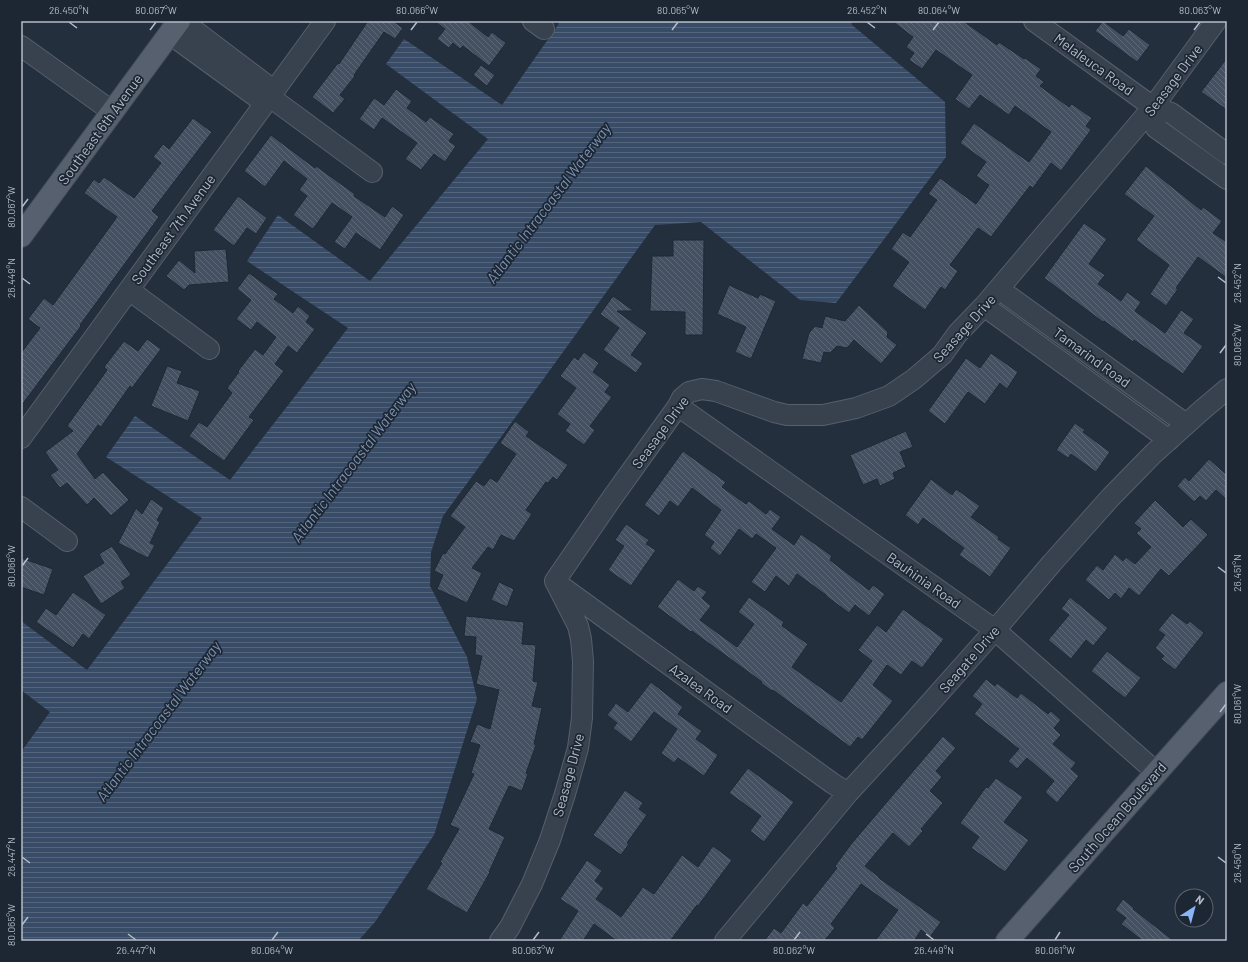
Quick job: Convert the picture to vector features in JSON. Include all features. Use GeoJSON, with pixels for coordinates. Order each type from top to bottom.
{"type":"FeatureCollection","features":[{"type":"Feature","properties":{"kind":"main road","name":"Southeast 6th Avenue"},"geometry":{"type":"LineString","coordinates":[[21,236],[177,25]]}},
{"type":"Feature","properties":{"kind":"main road","name":"South Ocean Boulevard"},"geometry":{"type":"LineString","coordinates":[[1007,941],[1227,693]]}},
{"type":"Feature","properties":{"kind":"street","name":"Southeast 7th Avenue"},"geometry":{"type":"LineString","coordinates":[[21,438],[325,21]]}},
{"type":"Feature","properties":{"kind":"street","name":"Melaleuca Road"},"geometry":{"type":"LineString","coordinates":[[1034,21],[1153,107],[1171,113],[1227,154]]}},
{"type":"Feature","properties":{"kind":"street","name":"Seasage Drive"},"geometry":{"type":"LineString","coordinates":[[500,941],[510,927],[532,884],[550,840],[578,748],[582,711],[583,661],[581,639],[578,626],[555,581],[678,406],[682,398],[689,392],[702,388],[716,391],[774,412],[787,415],[823,415],[856,408],[889,396],[914,379],[942,355],[958,334],[999,289],[1153,107],[1216,21]]}},
{"type":"Feature","properties":{"kind":"street"},"geometry":{"type":"LineString","coordinates":[[177,25],[258,98],[270,97],[372,172]]}},
{"type":"Feature","properties":{"kind":"street"},"geometry":{"type":"LineString","coordinates":[[21,46],[113,112]]}},
{"type":"Feature","properties":{"kind":"street"},"geometry":{"type":"LineString","coordinates":[[1153,107],[1156,128],[1227,180]]}},
{"type":"Feature","properties":{"kind":"street","name":"Tamarind Road"},"geometry":{"type":"LineString","coordinates":[[999,289],[1186,424]]}},
{"type":"Feature","properties":{"kind":"street"},"geometry":{"type":"LineString","coordinates":[[129,290],[209,349]]}},
{"type":"Feature","properties":{"kind":"street","name":"Tamarind Road"},"geometry":{"type":"LineString","coordinates":[[984,306],[1169,440]]}},
{"type":"Feature","properties":{"kind":"street","name":"Seagate Drive"},"geometry":{"type":"LineString","coordinates":[[724,941],[848,793],[995,630],[1110,498],[1186,424],[1227,389]]}},
{"type":"Feature","properties":{"kind":"street","name":"Bauhinia Road"},"geometry":{"type":"LineString","coordinates":[[678,406],[995,630],[1156,772]]}},
{"type":"Feature","properties":{"kind":"street"},"geometry":{"type":"LineString","coordinates":[[21,507],[67,540]]}},
{"type":"Feature","properties":{"kind":"street","name":"Azalea Road"},"geometry":{"type":"LineString","coordinates":[[555,581],[819,774],[848,793]]}},
{"type":"Feature","properties":{"kind":"water","name":"Atlantic Intracoastal Waterway"},"geometry":{"type":"Polygon","coordinates":[[[559,21],[851,21],[852,25],[945,102],[946,157],[836,303],[800,300],[701,222],[655,225],[443,516],[431,552],[430,586],[467,657],[477,699],[434,835],[375,922],[358,941],[21,941],[21,752],[50,712],[21,690],[21,621],[87,670],[202,518],[106,457],[135,416],[230,480],[348,328],[247,261],[278,215],[370,281],[488,139],[386,64],[404,39],[502,105],[558,25],[559,21]]]}},
{"type":"Feature","properties":{"kind":"building"},"geometry":{"type":"Polygon","coordinates":[[[368,21],[393,21],[403,28],[395,39],[384,32],[354,75],[355,76],[340,95],[345,99],[333,113],[312,97],[338,63],[339,64],[368,21]]]}},
{"type":"Feature","properties":{"kind":"building"},"geometry":{"type":"Polygon","coordinates":[[[434,21],[468,21],[488,37],[492,32],[506,43],[489,66],[463,46],[460,49],[453,43],[449,48],[437,39],[445,29],[434,21]]]}},
{"type":"Feature","properties":{"kind":"building"},"geometry":{"type":"Polygon","coordinates":[[[892,21],[963,21],[997,45],[999,42],[1041,69],[1036,76],[1044,82],[1040,86],[1069,107],[1072,104],[1092,118],[1086,126],[1091,130],[1061,171],[1051,163],[1033,188],[1030,186],[991,237],[978,228],[950,265],[958,271],[945,290],[941,287],[925,310],[892,286],[909,262],[891,249],[903,232],[910,237],[937,200],[928,194],[940,178],[976,204],[989,185],[976,176],[986,162],[960,143],[974,123],[1029,162],[1051,132],[1015,106],[1009,115],[980,95],[969,109],[955,99],[972,75],[936,50],[922,69],[909,60],[914,53],[906,47],[913,37],[892,21]]]}},
{"type":"Feature","properties":{"kind":"building"},"geometry":{"type":"Polygon","coordinates":[[[1103,21],[1123,36],[1129,29],[1150,45],[1137,62],[1095,31],[1103,21]]]}},
{"type":"Feature","properties":{"kind":"building"},"geometry":{"type":"Polygon","coordinates":[[[1227,58],[1227,110],[1201,92],[1227,58]]]}},
{"type":"Feature","properties":{"kind":"building"},"geometry":{"type":"Polygon","coordinates":[[[481,65],[495,75],[487,86],[473,75],[481,65]]]}},
{"type":"Feature","properties":{"kind":"building"},"geometry":{"type":"Polygon","coordinates":[[[396,89],[412,101],[407,108],[426,122],[430,117],[454,134],[449,141],[456,146],[445,162],[434,154],[421,170],[405,159],[417,143],[382,118],[374,130],[359,119],[374,98],[384,105],[396,89]]]}},
{"type":"Feature","properties":{"kind":"building"},"geometry":{"type":"Polygon","coordinates":[[[193,118],[212,132],[152,211],[159,217],[80,325],[81,326],[21,406],[21,353],[40,328],[28,319],[44,298],[53,305],[117,217],[84,193],[94,179],[99,183],[104,177],[134,198],[161,163],[153,157],[163,144],[169,149],[193,118]]]}},
{"type":"Feature","properties":{"kind":"building"},"geometry":{"type":"Polygon","coordinates":[[[271,135],[385,217],[392,206],[404,215],[380,250],[356,233],[345,249],[334,242],[352,217],[332,203],[313,229],[293,215],[307,196],[299,190],[307,179],[284,161],[265,187],[244,171],[271,135]]]}},
{"type":"Feature","properties":{"kind":"building"},"geometry":{"type":"Polygon","coordinates":[[[1146,166],[1201,210],[1203,207],[1222,221],[1213,233],[1227,242],[1227,278],[1198,257],[1176,288],[1178,289],[1166,306],[1150,294],[1169,265],[1136,240],[1154,216],[1124,194],[1146,166]]]}},
{"type":"Feature","properties":{"kind":"building"},"geometry":{"type":"Polygon","coordinates":[[[238,196],[267,218],[256,234],[247,228],[234,246],[213,230],[238,196]]]}},
{"type":"Feature","properties":{"kind":"building"},"geometry":{"type":"Polygon","coordinates":[[[1084,223],[1107,239],[1089,264],[1105,275],[1098,284],[1121,301],[1127,292],[1141,302],[1135,311],[1165,333],[1181,310],[1194,319],[1184,333],[1203,346],[1183,374],[1134,340],[1133,342],[1104,321],[1103,322],[1044,278],[1084,223]]]}},
{"type":"Feature","properties":{"kind":"building"},"geometry":{"type":"Polygon","coordinates":[[[673,240],[704,240],[703,335],[685,335],[685,312],[650,311],[652,256],[673,256],[673,240]]]}},
{"type":"Feature","properties":{"kind":"building"},"geometry":{"type":"Polygon","coordinates":[[[226,249],[229,282],[189,285],[184,290],[166,276],[179,260],[195,273],[194,251],[226,249]]]}},
{"type":"Feature","properties":{"kind":"building"},"geometry":{"type":"Polygon","coordinates":[[[249,273],[278,294],[274,299],[293,313],[298,306],[310,316],[306,322],[315,329],[297,353],[288,346],[275,364],[284,371],[249,417],[254,420],[224,461],[189,436],[199,422],[207,427],[232,393],[227,388],[255,349],[263,355],[276,337],[257,322],[251,330],[236,319],[251,300],[237,289],[249,273]]]}},
{"type":"Feature","properties":{"kind":"building"},"geometry":{"type":"Polygon","coordinates":[[[729,285],[758,298],[760,294],[776,301],[751,359],[735,352],[746,327],[717,314],[729,285]]]}},
{"type":"Feature","properties":{"kind":"building"},"geometry":{"type":"Polygon","coordinates":[[[613,296],[634,311],[617,311],[647,333],[631,355],[643,363],[636,373],[603,350],[619,328],[600,314],[613,296]]]}},
{"type":"Feature","properties":{"kind":"building"},"geometry":{"type":"Polygon","coordinates":[[[859,305],[888,332],[887,337],[897,345],[881,364],[854,340],[847,348],[837,346],[830,353],[824,352],[821,363],[802,359],[809,333],[815,326],[822,328],[825,316],[845,321],[859,305]]]}},
{"type":"Feature","properties":{"kind":"building"},"geometry":{"type":"Polygon","coordinates":[[[147,339],[161,349],[132,388],[130,386],[101,427],[98,425],[77,454],[95,479],[103,472],[129,500],[111,516],[94,498],[87,505],[67,483],[60,488],[50,475],[58,470],[45,452],[73,431],[67,426],[107,370],[104,367],[124,341],[138,351],[147,339]]]}},
{"type":"Feature","properties":{"kind":"building"},"geometry":{"type":"Polygon","coordinates":[[[584,352],[599,363],[593,372],[610,385],[605,392],[612,397],[590,426],[595,430],[584,445],[565,431],[570,424],[557,414],[576,388],[560,376],[574,357],[578,360],[584,352]]]}},
{"type":"Feature","properties":{"kind":"building"},"geometry":{"type":"Polygon","coordinates":[[[991,353],[1018,372],[1007,389],[1000,383],[985,404],[968,392],[945,424],[928,411],[966,358],[980,368],[991,353]]]}},
{"type":"Feature","properties":{"kind":"building"},"geometry":{"type":"Polygon","coordinates":[[[167,366],[182,371],[177,383],[200,391],[188,421],[151,406],[167,366]]]}},
{"type":"Feature","properties":{"kind":"building"},"geometry":{"type":"Polygon","coordinates":[[[515,421],[529,432],[526,436],[568,465],[557,480],[553,477],[548,483],[546,482],[526,510],[532,514],[514,541],[501,535],[493,550],[488,547],[472,568],[482,573],[467,603],[437,589],[443,575],[434,571],[443,553],[445,554],[465,527],[450,516],[476,481],[484,486],[490,478],[497,482],[516,454],[500,443],[515,421]]]}},
{"type":"Feature","properties":{"kind":"building"},"geometry":{"type":"Polygon","coordinates":[[[1075,423],[1085,430],[1083,432],[1110,452],[1096,472],[1071,454],[1068,458],[1056,450],[1075,423]]]}},
{"type":"Feature","properties":{"kind":"building"},"geometry":{"type":"Polygon","coordinates":[[[906,431],[913,447],[900,452],[906,467],[893,473],[895,479],[880,486],[877,479],[863,485],[850,455],[906,431]]]}},
{"type":"Feature","properties":{"kind":"building"},"geometry":{"type":"Polygon","coordinates":[[[683,451],[726,482],[722,487],[746,504],[749,501],[766,514],[770,509],[781,517],[772,529],[794,545],[801,534],[832,556],[830,560],[869,590],[873,585],[885,594],[869,616],[855,605],[849,613],[797,574],[789,586],[776,576],[765,592],[751,582],[776,548],[756,534],[752,539],[739,529],[720,556],[710,548],[714,542],[704,535],[721,510],[692,488],[678,507],[670,501],[659,516],[644,505],[683,451]]]}},
{"type":"Feature","properties":{"kind":"building"},"geometry":{"type":"Polygon","coordinates":[[[1209,459],[1227,475],[1227,500],[1216,490],[1206,501],[1200,496],[1194,502],[1177,486],[1185,477],[1189,481],[1209,459]]]}},
{"type":"Feature","properties":{"kind":"building"},"geometry":{"type":"Polygon","coordinates":[[[931,479],[952,495],[956,489],[980,506],[971,517],[999,537],[998,539],[1011,548],[990,577],[959,555],[964,548],[923,518],[918,525],[905,515],[931,479]]]}},
{"type":"Feature","properties":{"kind":"building"},"geometry":{"type":"Polygon","coordinates":[[[151,499],[164,508],[157,520],[160,522],[150,543],[155,545],[148,558],[118,543],[136,508],[142,514],[151,499]]]}},
{"type":"Feature","properties":{"kind":"building"},"geometry":{"type":"Polygon","coordinates":[[[1155,500],[1183,527],[1191,519],[1208,535],[1169,576],[1161,569],[1139,596],[1129,588],[1121,599],[1115,593],[1109,600],[1085,580],[1097,565],[1103,570],[1115,554],[1123,561],[1126,557],[1135,564],[1151,547],[1136,533],[1141,529],[1134,523],[1155,500]]]}},
{"type":"Feature","properties":{"kind":"building"},"geometry":{"type":"Polygon","coordinates":[[[626,524],[649,540],[646,544],[656,550],[631,586],[608,570],[624,546],[615,540],[626,524]]]}},
{"type":"Feature","properties":{"kind":"building"},"geometry":{"type":"Polygon","coordinates":[[[112,546],[131,575],[121,582],[125,588],[101,604],[83,576],[104,563],[99,554],[112,546]]]}},
{"type":"Feature","properties":{"kind":"building"},"geometry":{"type":"Polygon","coordinates":[[[21,558],[53,569],[44,595],[21,587],[21,558]]]}},
{"type":"Feature","properties":{"kind":"building"},"geometry":{"type":"Polygon","coordinates":[[[678,579],[694,591],[698,586],[707,592],[702,598],[711,606],[700,620],[737,647],[754,624],[738,612],[749,597],[784,622],[782,626],[808,644],[792,667],[841,702],[872,661],[858,650],[877,625],[886,632],[903,609],[944,639],[922,668],[912,661],[901,675],[887,665],[873,685],[893,701],[862,740],[858,737],[850,747],[657,607],[678,579]]]}},
{"type":"Feature","properties":{"kind":"building"},"geometry":{"type":"Polygon","coordinates":[[[499,582],[514,589],[507,607],[491,600],[499,582]]]}},
{"type":"Feature","properties":{"kind":"building"},"geometry":{"type":"Polygon","coordinates":[[[73,592],[106,615],[89,639],[83,634],[73,648],[36,622],[46,608],[56,615],[73,592]]]}},
{"type":"Feature","properties":{"kind":"building"},"geometry":{"type":"Polygon","coordinates":[[[1070,597],[1108,628],[1093,646],[1086,640],[1071,659],[1048,640],[1069,615],[1061,609],[1070,597]]]}},
{"type":"Feature","properties":{"kind":"building"},"geometry":{"type":"Polygon","coordinates":[[[1172,613],[1187,624],[1190,621],[1204,633],[1175,670],[1161,659],[1164,656],[1155,648],[1165,635],[1158,630],[1172,613]]]}},
{"type":"Feature","properties":{"kind":"building"},"geometry":{"type":"Polygon","coordinates":[[[466,616],[524,622],[522,644],[536,645],[533,681],[538,682],[532,706],[542,708],[534,744],[536,745],[526,773],[528,774],[522,791],[509,786],[489,829],[505,837],[490,872],[467,913],[426,889],[442,863],[440,862],[459,829],[450,825],[474,774],[471,773],[480,745],[470,742],[477,724],[490,729],[499,690],[476,684],[482,656],[475,655],[476,637],[464,636],[466,616]]]}},
{"type":"Feature","properties":{"kind":"building"},"geometry":{"type":"Polygon","coordinates":[[[1107,651],[1141,678],[1125,698],[1091,671],[1107,651]]]}},
{"type":"Feature","properties":{"kind":"building"},"geometry":{"type":"Polygon","coordinates":[[[986,679],[995,686],[997,683],[1017,698],[1021,693],[1048,714],[1051,711],[1061,720],[1054,728],[1061,735],[1053,744],[1076,763],[1071,769],[1079,776],[1057,803],[1045,792],[1054,781],[1027,758],[1017,769],[1008,761],[1019,749],[974,714],[982,704],[972,696],[986,679]]]}},
{"type":"Feature","properties":{"kind":"building"},"geometry":{"type":"Polygon","coordinates":[[[651,682],[683,707],[678,714],[702,731],[696,739],[718,755],[704,776],[678,758],[674,763],[661,753],[677,729],[654,712],[631,742],[613,728],[617,723],[607,715],[616,703],[628,712],[651,682]]]}},
{"type":"Feature","properties":{"kind":"building"},"geometry":{"type":"Polygon","coordinates":[[[943,736],[956,748],[936,771],[942,777],[930,791],[943,803],[921,829],[923,831],[909,847],[893,833],[865,866],[879,878],[941,922],[930,937],[921,930],[914,941],[875,941],[898,910],[861,884],[831,924],[835,928],[824,941],[764,941],[774,928],[781,933],[803,903],[807,906],[837,868],[835,866],[852,843],[943,736]]]}},
{"type":"Feature","properties":{"kind":"building"},"geometry":{"type":"Polygon","coordinates":[[[748,768],[794,802],[764,842],[750,831],[761,816],[729,793],[748,768]]]}},
{"type":"Feature","properties":{"kind":"building"},"geometry":{"type":"Polygon","coordinates":[[[996,778],[1023,797],[1004,822],[1029,840],[1005,872],[971,848],[979,837],[960,823],[986,787],[988,788],[996,778]]]}},
{"type":"Feature","properties":{"kind":"building"},"geometry":{"type":"Polygon","coordinates":[[[625,790],[643,803],[639,809],[647,815],[627,843],[629,844],[621,855],[593,835],[625,790]]]}},
{"type":"Feature","properties":{"kind":"building"},"geometry":{"type":"Polygon","coordinates":[[[713,846],[732,860],[670,941],[617,941],[594,924],[583,941],[559,941],[578,911],[560,899],[587,860],[602,871],[595,881],[604,888],[596,899],[621,917],[643,887],[654,894],[682,855],[698,867],[713,846]]]}},
{"type":"Feature","properties":{"kind":"building"},"geometry":{"type":"Polygon","coordinates":[[[1123,899],[1134,908],[1133,909],[1174,941],[1143,941],[1121,924],[1126,918],[1115,910],[1123,899]]]}}]}
